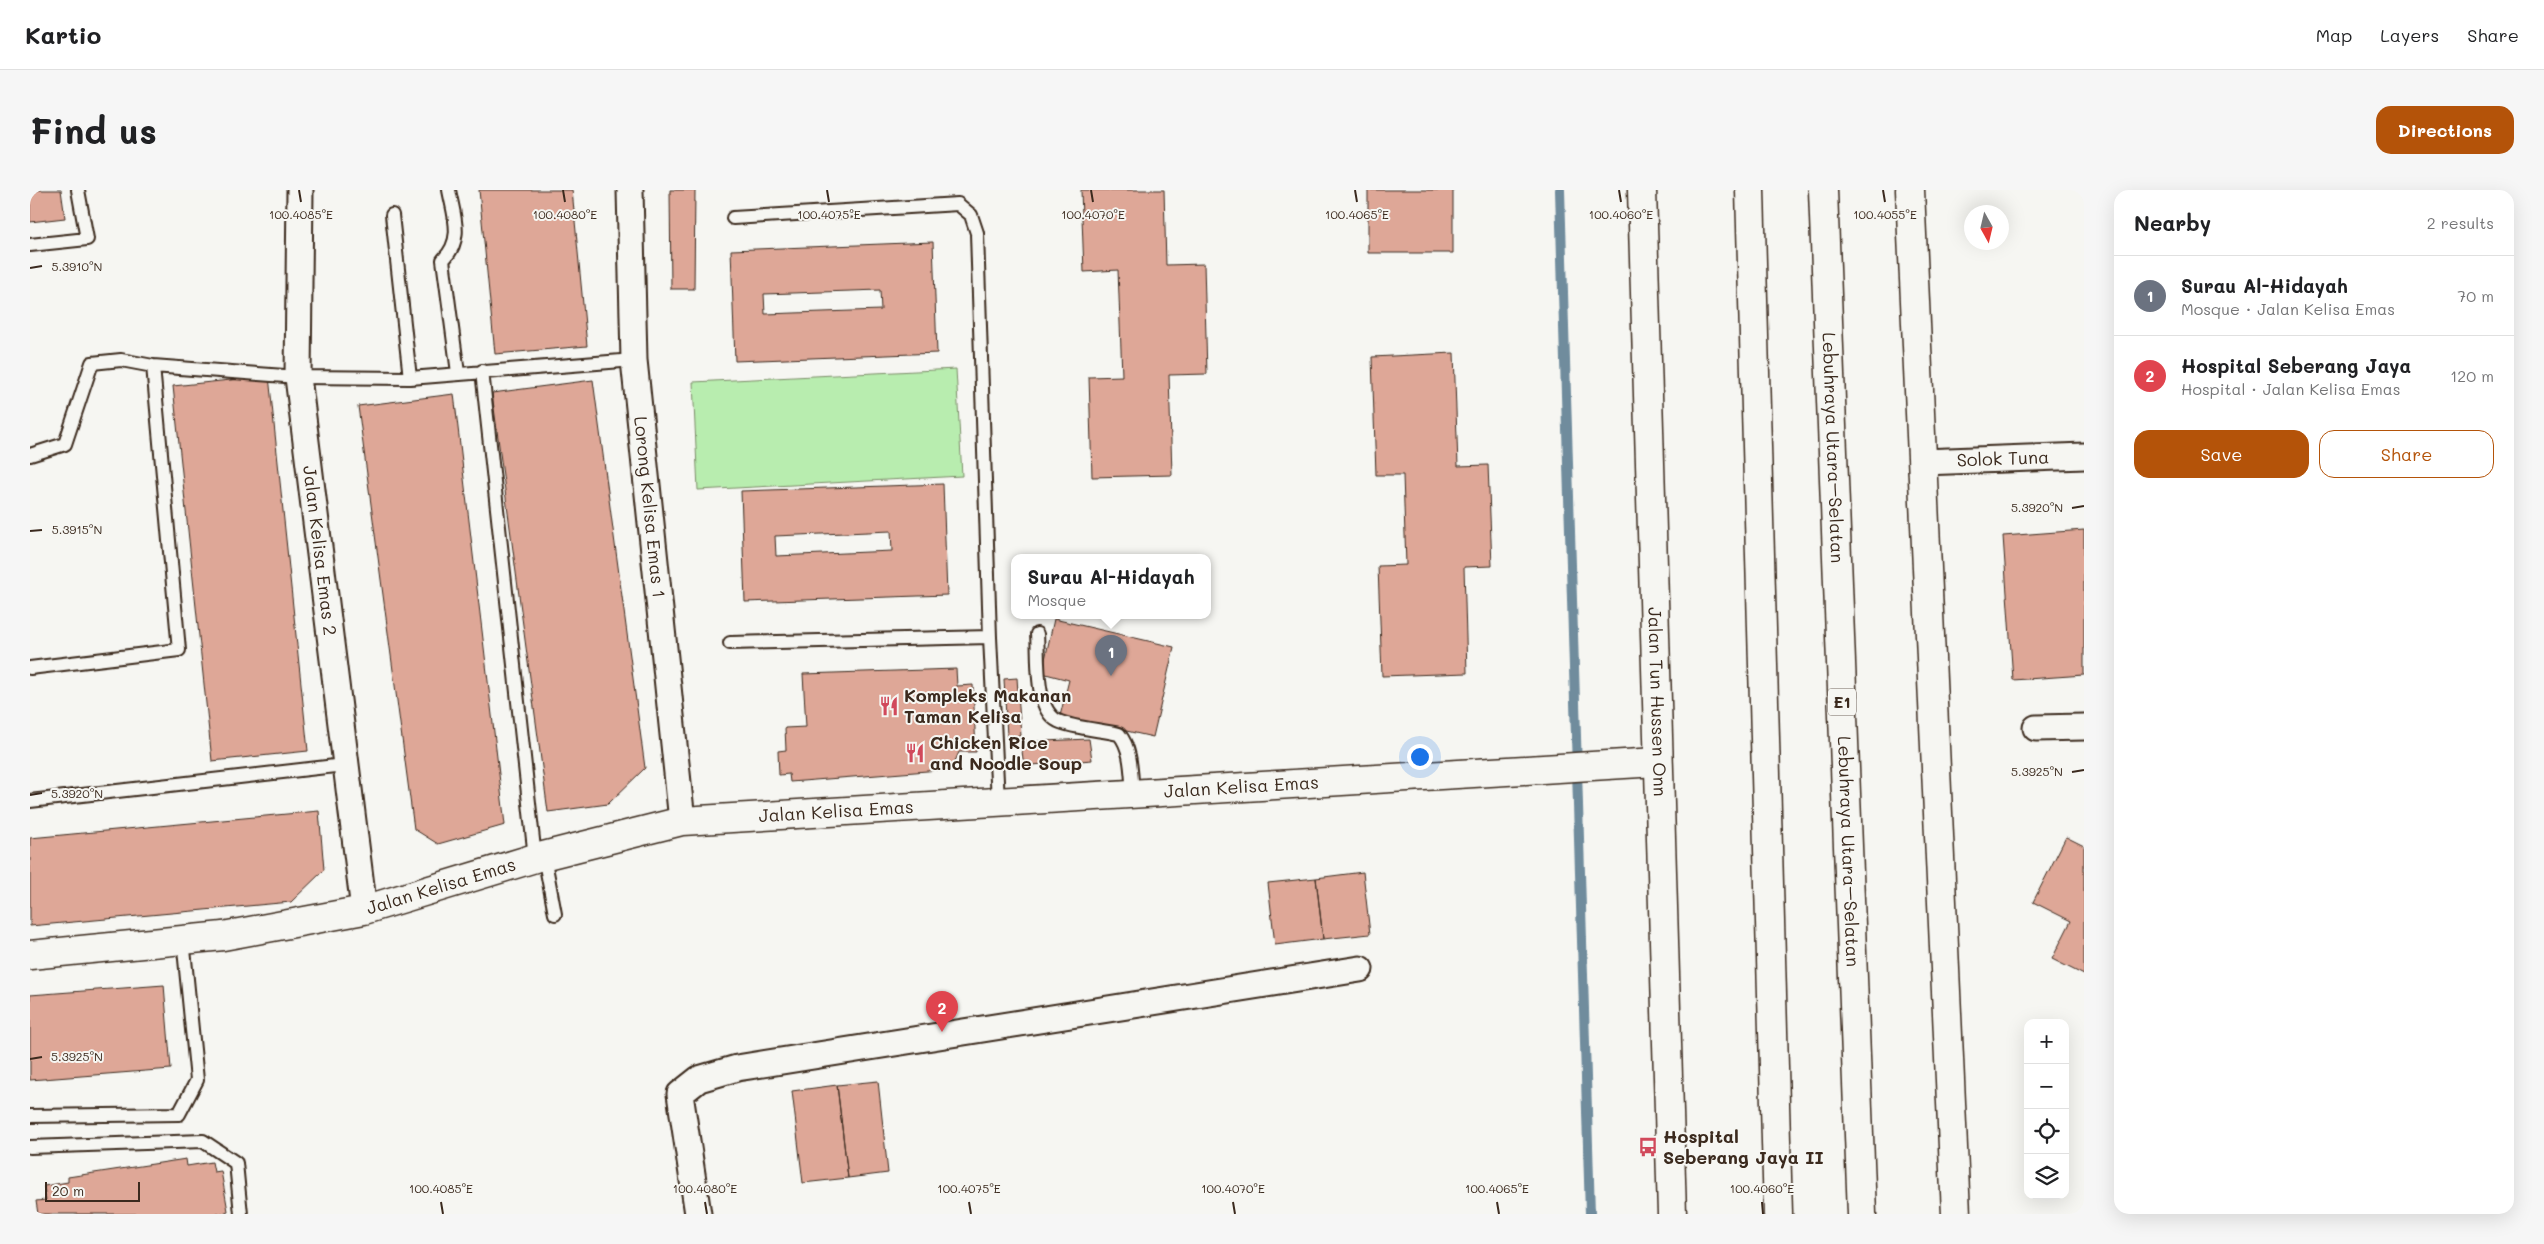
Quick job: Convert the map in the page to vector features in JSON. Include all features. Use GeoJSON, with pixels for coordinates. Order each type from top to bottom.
{"type":"FeatureCollection","features":[{"type":"Feature","properties":{"kind":"main road","name":"Jalan Tun Hussen Onn"},"geometry":{"type":"LineString","coordinates":[[1642,190],[1672,1214]]}},
{"type":"Feature","properties":{"kind":"main road"},"geometry":{"type":"LineString","coordinates":[[1750,190],[1778,1214]]}},
{"type":"Feature","properties":{"kind":"main road","name":"Lebuhraya Utara–Selatan"},"geometry":{"type":"LineString","coordinates":[[1823,190],[1862,1214]]}},
{"type":"Feature","properties":{"kind":"main road"},"geometry":{"type":"LineString","coordinates":[[1910,190],[1956,1214]]}},
{"type":"Feature","properties":{"kind":"main road","name":"Jalan Kelisa Emas"},"geometry":{"type":"LineString","coordinates":[[30,955],[183,938],[223,936],[364,910],[539,857],[682,821],[1658,762]]}},
{"type":"Feature","properties":{"kind":"street","name":"Jalan Kelisa Emas 2"},"geometry":{"type":"LineString","coordinates":[[300,190],[298,377],[344,765],[364,910]]}},
{"type":"Feature","properties":{"kind":"street","name":"Lorong Kelisa Emas 1"},"geometry":{"type":"LineString","coordinates":[[630,190],[634,360],[682,821]]}},
{"type":"Feature","properties":{"kind":"street","name":"Solok Tuna"},"geometry":{"type":"LineString","coordinates":[[1922,462],[2084,456]]}},
{"type":"Feature","properties":{"kind":"street"},"geometry":{"type":"LineString","coordinates":[[2036,728],[2084,727]]}},
{"type":"Feature","properties":{"kind":"street"},"geometry":{"type":"LineString","coordinates":[[698,1214],[680,1094],[699,1079],[736,1068],[1360,969]]}},
{"type":"Feature","properties":{"kind":"lane"},"geometry":{"type":"LineString","coordinates":[[30,246],[88,239],[78,190]]}},
{"type":"Feature","properties":{"kind":"lane"},"geometry":{"type":"LineString","coordinates":[[449,190],[456,234],[453,250],[443,260],[458,373]]}},
{"type":"Feature","properties":{"kind":"lane"},"geometry":{"type":"LineString","coordinates":[[733,218],[958,204],[971,215],[977,234],[990,637],[998,802]]}},
{"type":"Feature","properties":{"kind":"lane"},"geometry":{"type":"LineString","coordinates":[[392,215],[410,378]]}},
{"type":"Feature","properties":{"kind":"lane"},"geometry":{"type":"LineString","coordinates":[[30,455],[65,444],[92,363],[121,360],[154,366],[298,377],[410,378],[634,360]]}},
{"type":"Feature","properties":{"kind":"lane"},"geometry":{"type":"LineString","coordinates":[[30,668],[179,650],[154,366]]}},
{"type":"Feature","properties":{"kind":"lane"},"geometry":{"type":"LineString","coordinates":[[482,371],[539,857],[555,914]]}},
{"type":"Feature","properties":{"kind":"lane"},"geometry":{"type":"LineString","coordinates":[[1037,634],[1041,695],[1046,712],[1058,721],[1119,734],[1125,741],[1129,756],[1133,794]]}},
{"type":"Feature","properties":{"kind":"lane"},"geometry":{"type":"LineString","coordinates":[[730,644],[990,637]]}},
{"type":"Feature","properties":{"kind":"lane"},"geometry":{"type":"LineString","coordinates":[[30,800],[344,765]]}},
{"type":"Feature","properties":{"kind":"lane"},"geometry":{"type":"LineString","coordinates":[[30,1116],[179,1114],[197,1080],[183,938]]}},
{"type":"Feature","properties":{"kind":"lane"},"geometry":{"type":"LineString","coordinates":[[30,1147],[203,1141],[236,1164],[241,1214]]}},
{"type":"Feature","properties":{"kind":"green space"},"geometry":{"type":"Polygon","coordinates":[[[956,369],[962,476],[698,490],[693,382],[956,369]]]}},
{"type":"Feature","properties":{"kind":"building"},"geometry":{"type":"Polygon","coordinates":[[[30,190],[61,190],[65,218],[30,222],[30,190]]]}},
{"type":"Feature","properties":{"kind":"building"},"geometry":{"type":"Polygon","coordinates":[[[479,190],[572,190],[587,346],[495,354],[479,190]]]}},
{"type":"Feature","properties":{"kind":"building"},"geometry":{"type":"Polygon","coordinates":[[[670,190],[695,190],[694,289],[671,289],[670,190]]]}},
{"type":"Feature","properties":{"kind":"building"},"geometry":{"type":"Polygon","coordinates":[[[1081,190],[1164,190],[1166,265],[1204,264],[1207,374],[1169,375],[1172,475],[1092,477],[1089,377],[1122,376],[1118,270],[1084,272],[1081,190]]]}},
{"type":"Feature","properties":{"kind":"building"},"geometry":{"type":"Polygon","coordinates":[[[1368,190],[1453,190],[1453,253],[1368,253],[1368,190]]]}},
{"type":"Feature","properties":{"kind":"building"},"geometry":{"type":"Polygon","coordinates":[[[933,242],[937,353],[735,361],[731,250],[933,242]],[[880,290],[764,294],[765,314],[881,310],[880,290]]]}},
{"type":"Feature","properties":{"kind":"building"},"geometry":{"type":"Polygon","coordinates":[[[1454,353],[1458,466],[1488,465],[1492,566],[1464,567],[1467,673],[1382,676],[1378,566],[1406,565],[1403,475],[1376,475],[1372,357],[1454,353]]]}},
{"type":"Feature","properties":{"kind":"building"},"geometry":{"type":"Polygon","coordinates":[[[269,376],[308,751],[212,761],[173,386],[269,376]]]}},
{"type":"Feature","properties":{"kind":"building"},"geometry":{"type":"Polygon","coordinates":[[[593,380],[645,768],[608,804],[548,812],[492,393],[593,380]]]}},
{"type":"Feature","properties":{"kind":"building"},"geometry":{"type":"Polygon","coordinates":[[[454,394],[505,825],[438,844],[414,829],[358,406],[454,394]]]}},
{"type":"Feature","properties":{"kind":"building"},"geometry":{"type":"Polygon","coordinates":[[[943,484],[947,595],[745,602],[741,491],[943,484]],[[891,531],[775,536],[776,556],[892,551],[891,531]]]}},
{"type":"Feature","properties":{"kind":"building"},"geometry":{"type":"Polygon","coordinates":[[[2084,530],[2084,675],[2013,680],[2003,536],[2084,530]]]}},
{"type":"Feature","properties":{"kind":"building"},"geometry":{"type":"Polygon","coordinates":[[[1054,619],[1174,647],[1153,737],[1060,716],[1069,680],[1042,673],[1054,619]]]}},
{"type":"Feature","properties":{"kind":"building","name":"Kompleks Makanan Taman Kelisa"},"geometry":{"type":"Polygon","coordinates":[[[956,669],[957,686],[973,685],[976,752],[959,752],[952,769],[790,782],[789,774],[779,775],[778,751],[786,750],[785,728],[806,727],[803,674],[956,669]]]}},
{"type":"Feature","properties":{"kind":"building"},"geometry":{"type":"Polygon","coordinates":[[[1017,678],[1021,736],[1007,737],[1004,679],[1017,678]]]}},
{"type":"Feature","properties":{"kind":"building"},"geometry":{"type":"Polygon","coordinates":[[[1089,739],[1092,760],[1032,765],[1023,759],[1021,742],[1089,739]]]}},
{"type":"Feature","properties":{"kind":"building"},"geometry":{"type":"Polygon","coordinates":[[[319,811],[324,870],[291,902],[30,926],[30,838],[319,811]]]}},
{"type":"Feature","properties":{"kind":"building"},"geometry":{"type":"Polygon","coordinates":[[[2066,837],[2084,846],[2084,975],[2052,959],[2071,921],[2033,902],[2066,837]]]}},
{"type":"Feature","properties":{"kind":"building"},"geometry":{"type":"Polygon","coordinates":[[[1363,872],[1370,934],[1323,939],[1316,878],[1363,872]]]}},
{"type":"Feature","properties":{"kind":"building"},"geometry":{"type":"Polygon","coordinates":[[[1316,878],[1323,939],[1275,945],[1268,883],[1316,878]]]}},
{"type":"Feature","properties":{"kind":"building"},"geometry":{"type":"Polygon","coordinates":[[[164,985],[171,1069],[30,1080],[30,995],[164,985]]]}},
{"type":"Feature","properties":{"kind":"building"},"geometry":{"type":"Polygon","coordinates":[[[878,1081],[888,1173],[848,1178],[837,1085],[878,1081]]]}},
{"type":"Feature","properties":{"kind":"building"},"geometry":{"type":"Polygon","coordinates":[[[837,1085],[848,1178],[803,1183],[792,1091],[837,1085]]]}},
{"type":"Feature","properties":{"kind":"building"},"geometry":{"type":"Polygon","coordinates":[[[186,1159],[187,1166],[212,1162],[214,1172],[221,1171],[228,1211],[220,1214],[38,1214],[36,1201],[46,1200],[44,1186],[68,1182],[68,1177],[186,1159]]]}},
{"type":"Feature","properties":{"kind":"waterway"},"geometry":{"type":"LineString","coordinates":[[1560,190],[1590,1214]]}},
{"type":"Feature","properties":{"kind":"place","name":"Surau Al-Hidayah"},"geometry":{"type":"Point","coordinates":[1111,676]}},
{"type":"Feature","properties":{"kind":"place","name":"Kompleks Makanan Taman Kelisa"},"geometry":{"type":"Point","coordinates":[889,706]}},
{"type":"Feature","properties":{"kind":"place","name":"Chicken Rice and Noodle Soup"},"geometry":{"type":"Point","coordinates":[915,753]}},
{"type":"Feature","properties":{"kind":"place","name":"Hospital Seberang Jaya"},"geometry":{"type":"Point","coordinates":[942,1032]}},
{"type":"Feature","properties":{"kind":"place","name":"Hospital Seberang Jaya II"},"geometry":{"type":"Point","coordinates":[1648,1147]}}]}
